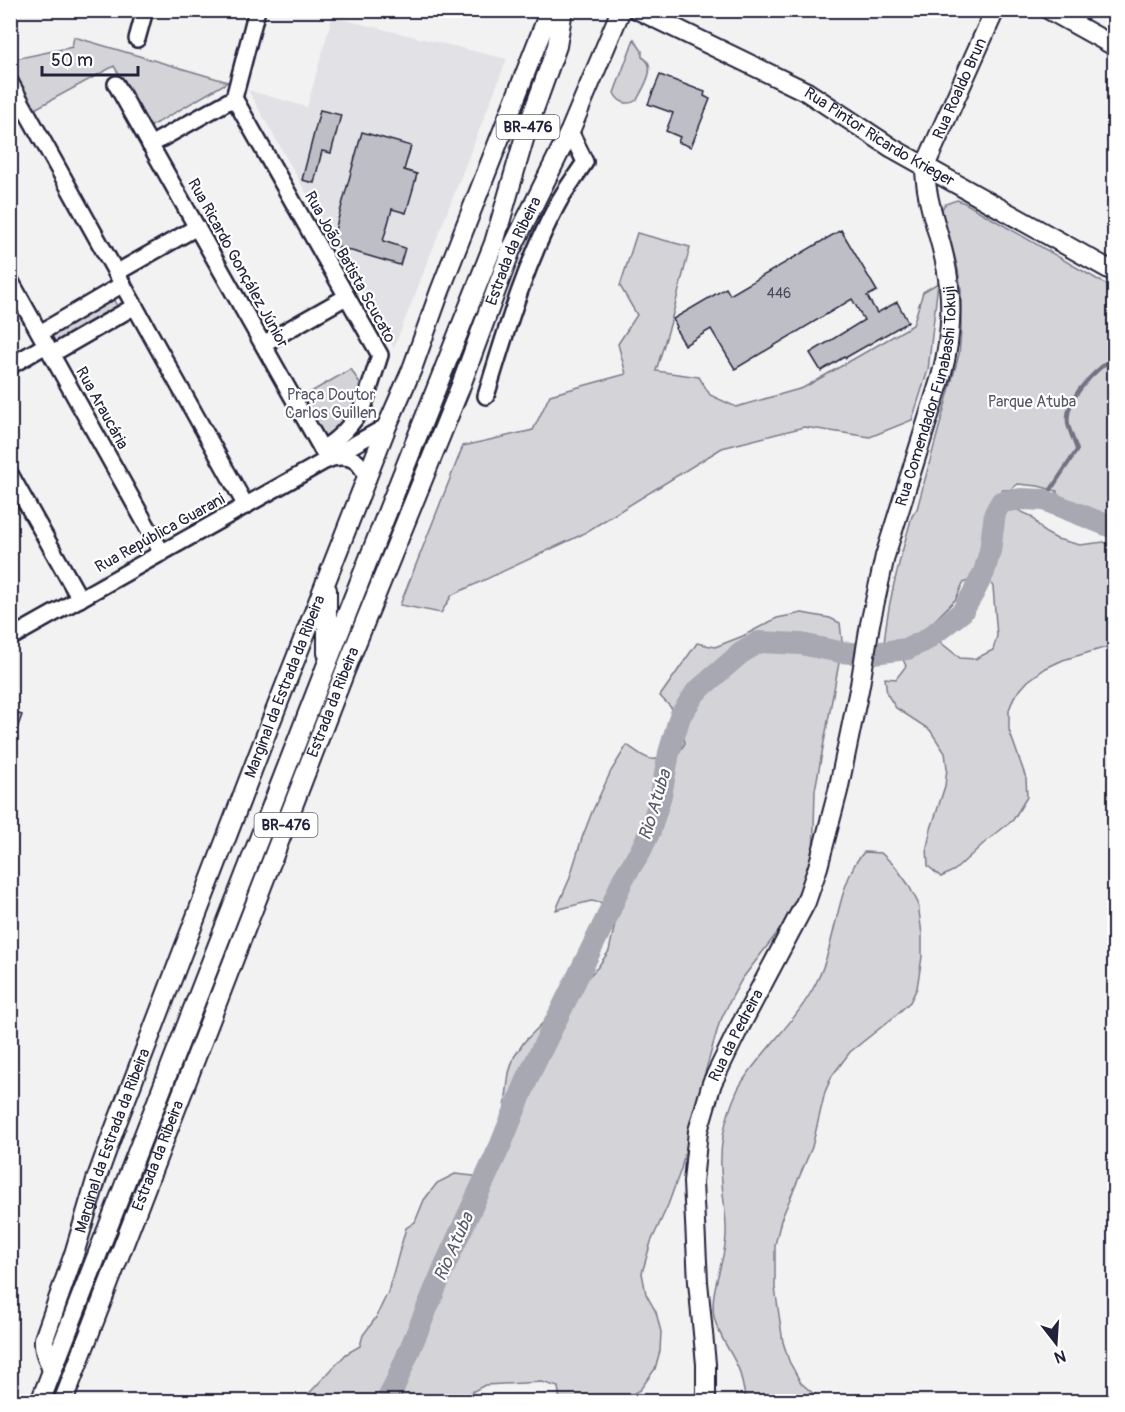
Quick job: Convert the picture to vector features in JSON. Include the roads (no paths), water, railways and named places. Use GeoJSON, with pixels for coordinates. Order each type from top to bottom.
{"type":"FeatureCollection","features":[{"type":"Feature","properties":{"kind":"main road","name":"Marginal da Estrada da Ribeira"},"geometry":{"type":"LineString","coordinates":[[52,1370],[43,1347],[44,1339],[105,1155],[266,735],[387,426],[412,369],[440,291],[550,10]]}},
{"type":"Feature","properties":{"kind":"main road","name":"Estrada da Ribeira"},"geometry":{"type":"LineString","coordinates":[[40,1401],[327,664],[494,243],[528,129],[557,46],[563,10]]}},
{"type":"Feature","properties":{"kind":"main road","name":"Estrada da Ribeira"},"geometry":{"type":"LineString","coordinates":[[63,1401],[345,671],[460,388],[511,250],[570,131],[621,10]]}},
{"type":"Feature","properties":{"kind":"main road","name":"Rua Pintor Ricardo Krieger"},"geometry":{"type":"LineString","coordinates":[[638,10],[807,92],[892,148],[1114,272]]}},
{"type":"Feature","properties":{"kind":"main road","name":"Rua Roaldo Brun"},"geometry":{"type":"LineString","coordinates":[[925,166],[994,10]]}},
{"type":"Feature","properties":{"kind":"main road"},"geometry":{"type":"LineString","coordinates":[[1049,10],[1114,46]]}},
{"type":"Feature","properties":{"kind":"main road","name":"Rua Comendador Funabashi Tokuji"},"geometry":{"type":"LineString","coordinates":[[860,685],[885,556],[941,377],[950,334],[948,275],[925,183],[925,166]]}},
{"type":"Feature","properties":{"kind":"main road"},"geometry":{"type":"LineString","coordinates":[[327,581],[327,664]]}},
{"type":"Feature","properties":{"kind":"main road","name":"Rua da Pedreira"},"geometry":{"type":"LineString","coordinates":[[706,1401],[706,1364],[698,1282],[693,1182],[698,1131],[712,1083],[806,902],[828,832],[860,685]]}},
{"type":"Feature","properties":{"kind":"street"},"geometry":{"type":"LineString","coordinates":[[137,39],[145,10]]}},
{"type":"Feature","properties":{"kind":"street"},"geometry":{"type":"LineString","coordinates":[[150,145],[234,98],[257,10]]}},
{"type":"Feature","properties":{"kind":"street"},"geometry":{"type":"LineString","coordinates":[[10,82],[246,506]]}},
{"type":"Feature","properties":{"kind":"street","name":"Rua Ricardo Gonçález Júnior"},"geometry":{"type":"LineString","coordinates":[[116,84],[325,455]]}},
{"type":"Feature","properties":{"kind":"street","name":"Rua João Batista Scucato"},"geometry":{"type":"LineString","coordinates":[[234,98],[380,356],[364,405],[325,455]]}},
{"type":"Feature","properties":{"kind":"street"},"geometry":{"type":"LineString","coordinates":[[486,396],[516,302],[539,243],[557,204],[585,162],[570,131]]}},
{"type":"Feature","properties":{"kind":"street"},"geometry":{"type":"LineString","coordinates":[[46,344],[119,278],[197,227]]}},
{"type":"Feature","properties":{"kind":"street","name":"Rua Araucária"},"geometry":{"type":"LineString","coordinates":[[10,280],[162,553]]}},
{"type":"Feature","properties":{"kind":"street"},"geometry":{"type":"LineString","coordinates":[[263,344],[346,297]]}},
{"type":"Feature","properties":{"kind":"street"},"geometry":{"type":"LineString","coordinates":[[10,366],[46,344],[135,306]]}},
{"type":"Feature","properties":{"kind":"street","name":"Rua República Guarani"},"geometry":{"type":"LineString","coordinates":[[10,638],[246,506],[325,455],[387,426]]}},
{"type":"Feature","properties":{"kind":"street"},"geometry":{"type":"LineString","coordinates":[[325,455],[352,459],[360,464],[367,480]]}},
{"type":"Feature","properties":{"kind":"street"},"geometry":{"type":"LineString","coordinates":[[10,474],[80,598]]}},
{"type":"Feature","properties":{"kind":"waterway"},"geometry":{"type":"LineString","coordinates":[[1044,500],[1077,450],[1068,424],[1071,404],[1090,377],[1114,357]]}},
{"type":"Feature","properties":{"kind":"waterway","name":"Rio Atuba"},"geometry":{"type":"LineString","coordinates":[[386,1402],[501,1144],[529,1075],[607,917],[623,879],[650,831],[680,716],[696,692],[741,653],[759,642],[801,644],[864,654],[907,649],[926,640],[962,612],[974,592],[984,572],[990,551],[995,513],[1001,502],[1022,499],[1044,500],[1114,528]]}},
{"type":"Feature","properties":{"kind":"park label","name":"Parque Atuba"},"geometry":{"type":"Point","coordinates":[1032,402]}},
{"type":"Feature","properties":{"kind":"park label","name":"Praça Doutor Carlos Guillen"},"geometry":{"type":"Point","coordinates":[331,404]}}]}
